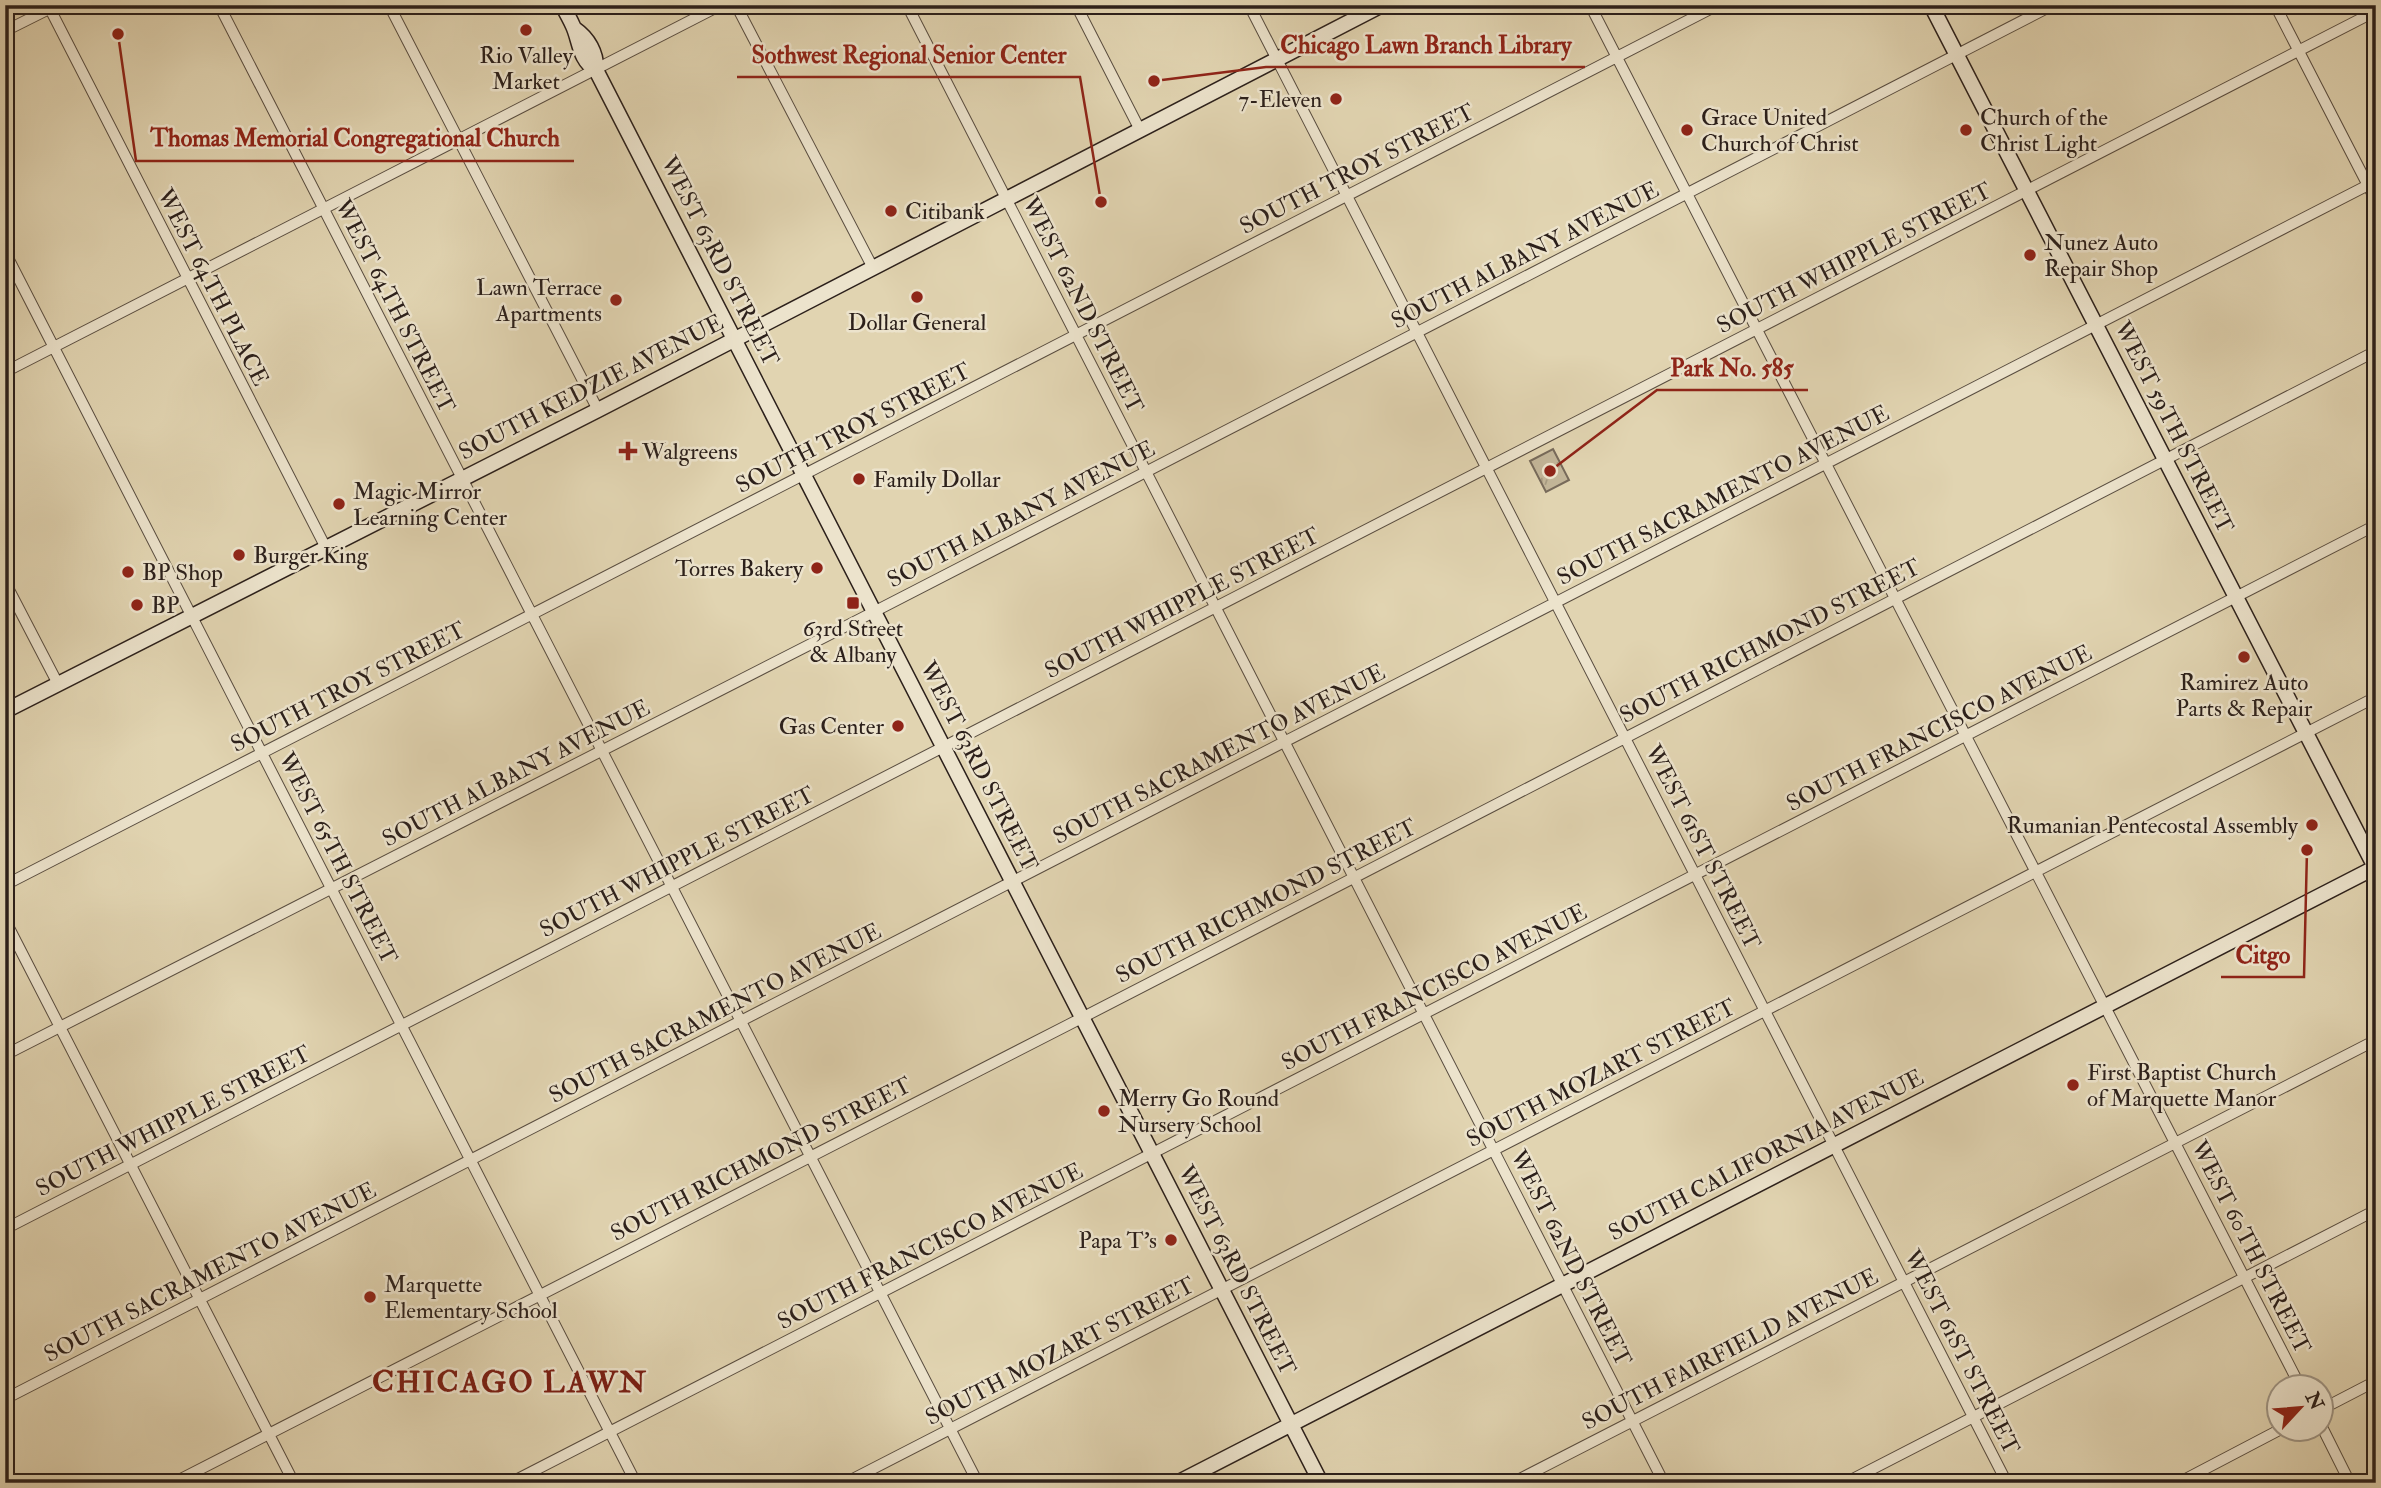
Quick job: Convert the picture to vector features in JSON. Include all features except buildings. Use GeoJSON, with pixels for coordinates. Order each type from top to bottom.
{"type":"FeatureCollection","features":[{"type":"Feature","properties":{"kind":"main road","name":"WEST 63RD STREET"},"geometry":{"type":"LineString","coordinates":[[562,5],[596,59],[596,69],[1321,1483]]}},
{"type":"Feature","properties":{"kind":"main road","name":"SOUTH KEDZIE AVENUE"},"geometry":{"type":"LineString","coordinates":[[5,711],[598,410],[1382,5]]}},
{"type":"Feature","properties":{"kind":"main road","name":"WEST 59TH STREET"},"geometry":{"type":"LineString","coordinates":[[1931,5],[2376,868]]}},
{"type":"Feature","properties":{"kind":"main road","name":"SOUTH CALIFORNIA AVENUE"},"geometry":{"type":"LineString","coordinates":[[1177,1483],[2376,868]]}},
{"type":"Feature","properties":{"kind":"street","name":"WEST 64TH STREET"},"geometry":{"type":"LineString","coordinates":[[219,5],[978,1483]]}},
{"type":"Feature","properties":{"kind":"street"},"geometry":{"type":"LineString","coordinates":[[389,5],[598,410]]}},
{"type":"Feature","properties":{"kind":"street"},"geometry":{"type":"LineString","coordinates":[[5,372],[721,5]]}},
{"type":"Feature","properties":{"kind":"street"},"geometry":{"type":"LineString","coordinates":[[736,5],[873,268]]}},
{"type":"Feature","properties":{"kind":"street","name":"WEST 62ND STREET"},"geometry":{"type":"LineString","coordinates":[[907,5],[1664,1483]]}},
{"type":"Feature","properties":{"kind":"street"},"geometry":{"type":"LineString","coordinates":[[1076,5],[1140,130]]}},
{"type":"Feature","properties":{"kind":"street","name":"WEST 61ST STREET"},"geometry":{"type":"LineString","coordinates":[[1248,5],[2007,1483]]}},
{"type":"Feature","properties":{"kind":"street","name":"WEST 60TH STREET"},"geometry":{"type":"LineString","coordinates":[[1590,5],[2292,1372]]}},
{"type":"Feature","properties":{"kind":"street","name":"SOUTH TROY STREET"},"geometry":{"type":"LineString","coordinates":[[5,885],[1718,5]]}},
{"type":"Feature","properties":{"kind":"street","name":"SOUTH ALBANY AVENUE"},"geometry":{"type":"LineString","coordinates":[[5,1055],[874,612],[2053,5]]}},
{"type":"Feature","properties":{"kind":"street"},"geometry":{"type":"LineString","coordinates":[[2275,5],[2372,183],[2376,201]]}},
{"type":"Feature","properties":{"kind":"street"},"geometry":{"type":"LineString","coordinates":[[5,31],[51,6]]}},
{"type":"Feature","properties":{"kind":"street","name":"WEST 64TH PLACE"},"geometry":{"type":"LineString","coordinates":[[51,6],[326,548]]}},
{"type":"Feature","properties":{"kind":"street","name":"SOUTH WHIPPLE STREET"},"geometry":{"type":"LineString","coordinates":[[5,1229],[2376,11]]}},
{"type":"Feature","properties":{"kind":"street","name":"SOUTH SACRAMENTO AVENUE"},"geometry":{"type":"LineString","coordinates":[[5,1399],[2372,183]]}},
{"type":"Feature","properties":{"kind":"street","name":"WEST 65TH STREET"},"geometry":{"type":"LineString","coordinates":[[5,251],[636,1483]]}},
{"type":"Feature","properties":{"kind":"street","name":"SOUTH RICHMOND STREET"},"geometry":{"type":"LineString","coordinates":[[173,1483],[2376,351]]}},
{"type":"Feature","properties":{"kind":"street","name":"SOUTH FRANCISCO AVENUE"},"geometry":{"type":"LineString","coordinates":[[510,1483],[2376,525]]}},
{"type":"Feature","properties":{"kind":"street"},"geometry":{"type":"LineString","coordinates":[[5,582],[58,684]]}},
{"type":"Feature","properties":{"kind":"street","name":"SOUTH MOZART STREET"},"geometry":{"type":"LineString","coordinates":[[845,1483],[2376,696]]}},
{"type":"Feature","properties":{"kind":"street"},"geometry":{"type":"LineString","coordinates":[[5,920],[294,1483]]}},
{"type":"Feature","properties":{"kind":"street","name":"SOUTH FAIRFIELD AVENUE"},"geometry":{"type":"LineString","coordinates":[[1512,1483],[2376,1040]]}},
{"type":"Feature","properties":{"kind":"street"},"geometry":{"type":"LineString","coordinates":[[1845,1483],[2376,1210]]}},
{"type":"Feature","properties":{"kind":"street"},"geometry":{"type":"LineString","coordinates":[[2336,1402],[2376,1381]]}},
{"type":"Feature","properties":{"kind":"street"},"geometry":{"type":"LineString","coordinates":[[2178,1483],[2266,1438]]}},
{"type":"Feature","properties":{"kind":"street"},"geometry":{"type":"LineString","coordinates":[[2330,1442],[2350,1483]]}},
{"type":"Feature","properties":{"kind":"green space"},"geometry":{"type":"Polygon","coordinates":[[[1553,449],[1569,480],[1546,492],[1530,461],[1553,449]]]}},
{"type":"Feature","properties":{"kind":"place","name":"Rio Valley Market"},"geometry":{"type":"Point","coordinates":[526,30]}},
{"type":"Feature","properties":{"kind":"place","name":"Thomas Memorial Congregational Church"},"geometry":{"type":"Point","coordinates":[118,34]}},
{"type":"Feature","properties":{"kind":"place","name":"Chicago Lawn Branch Library"},"geometry":{"type":"Point","coordinates":[1154,81]}},
{"type":"Feature","properties":{"kind":"place","name":"7-Eleven"},"geometry":{"type":"Point","coordinates":[1336,99]}},
{"type":"Feature","properties":{"kind":"place","name":"Grace United Church of Christ"},"geometry":{"type":"Point","coordinates":[1687,130]}},
{"type":"Feature","properties":{"kind":"place","name":"Church of the Christ Light"},"geometry":{"type":"Point","coordinates":[1966,130]}},
{"type":"Feature","properties":{"kind":"place","name":"Sothwest Regional Senior Center"},"geometry":{"type":"Point","coordinates":[1101,202]}},
{"type":"Feature","properties":{"kind":"place","name":"Citibank"},"geometry":{"type":"Point","coordinates":[891,211]}},
{"type":"Feature","properties":{"kind":"place","name":"Nunez Auto Repair Shop"},"geometry":{"type":"Point","coordinates":[2030,255]}},
{"type":"Feature","properties":{"kind":"place","name":"Dollar General"},"geometry":{"type":"Point","coordinates":[917,297]}},
{"type":"Feature","properties":{"kind":"place","name":"Lawn Terrace Apartments"},"geometry":{"type":"Point","coordinates":[616,300]}},
{"type":"Feature","properties":{"kind":"place","name":"Walgreens"},"geometry":{"type":"Point","coordinates":[628,451]}},
{"type":"Feature","properties":{"kind":"place","name":"Park No. 585"},"geometry":{"type":"Point","coordinates":[1550,471]}},
{"type":"Feature","properties":{"kind":"place","name":"Family Dollar"},"geometry":{"type":"Point","coordinates":[859,479]}},
{"type":"Feature","properties":{"kind":"place","name":"Magic Mirror Learning Center"},"geometry":{"type":"Point","coordinates":[339,504]}},
{"type":"Feature","properties":{"kind":"place","name":"Burger King"},"geometry":{"type":"Point","coordinates":[239,555]}},
{"type":"Feature","properties":{"kind":"place","name":"Torres Bakery"},"geometry":{"type":"Point","coordinates":[817,568]}},
{"type":"Feature","properties":{"kind":"place","name":"BP Shop"},"geometry":{"type":"Point","coordinates":[128,572]}},
{"type":"Feature","properties":{"kind":"place","name":"63rd Street & Albany"},"geometry":{"type":"Point","coordinates":[853,603]}},
{"type":"Feature","properties":{"kind":"place","name":"BP"},"geometry":{"type":"Point","coordinates":[137,605]}},
{"type":"Feature","properties":{"kind":"place","name":"Ramirez Auto Parts & Repair"},"geometry":{"type":"Point","coordinates":[2244,657]}},
{"type":"Feature","properties":{"kind":"place","name":"Gas Center"},"geometry":{"type":"Point","coordinates":[898,726]}},
{"type":"Feature","properties":{"kind":"place","name":"Rumanian Pentecostal Assembly"},"geometry":{"type":"Point","coordinates":[2312,825]}},
{"type":"Feature","properties":{"kind":"place","name":"Citgo"},"geometry":{"type":"Point","coordinates":[2307,850]}},
{"type":"Feature","properties":{"kind":"place","name":"First Baptist Church of Marquette Manor"},"geometry":{"type":"Point","coordinates":[2073,1085]}},
{"type":"Feature","properties":{"kind":"place","name":"Merry Go Round Nursery School"},"geometry":{"type":"Point","coordinates":[1104,1111]}},
{"type":"Feature","properties":{"kind":"place","name":"Papa T's"},"geometry":{"type":"Point","coordinates":[1171,1240]}},
{"type":"Feature","properties":{"kind":"place","name":"Marquette Elementary School"},"geometry":{"type":"Point","coordinates":[370,1297]}},
{"type":"Feature","properties":{"kind":"district","name":"CHICAGO LAWN"},"geometry":{"type":"Point","coordinates":[510,1382]}}]}
